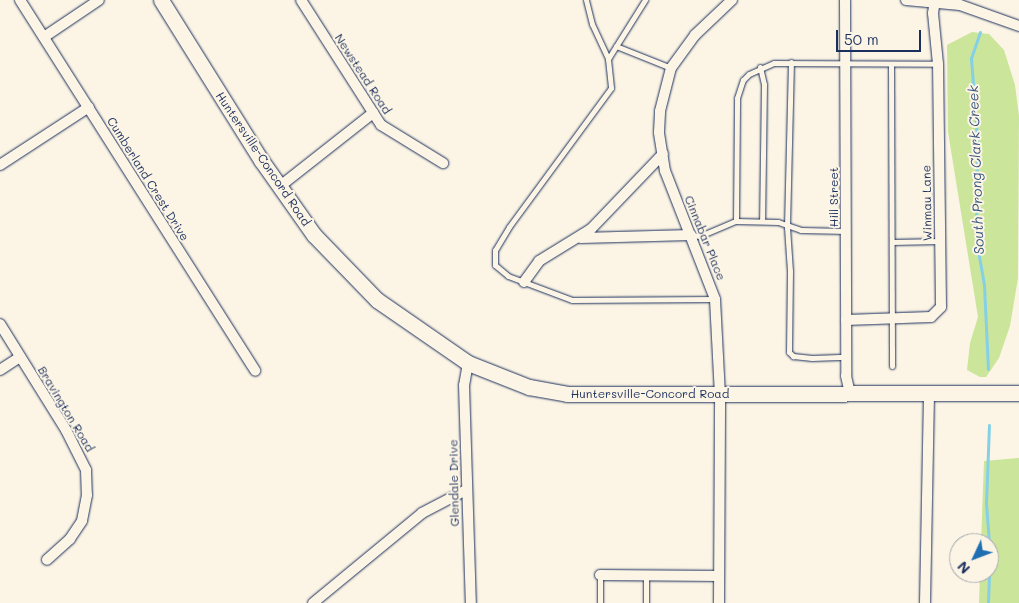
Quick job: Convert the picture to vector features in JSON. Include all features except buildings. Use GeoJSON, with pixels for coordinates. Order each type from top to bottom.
{"type":"FeatureCollection","features":[{"type":"Feature","properties":{"kind":"main road","name":"Huntersville-Concord Road"},"geometry":{"type":"LineString","coordinates":[[160,0],[279,187],[314,236],[362,287],[409,325],[468,363],[521,384],[567,394],[1019,393]]}},
{"type":"Feature","properties":{"kind":"street","name":"Cumberland Crest Drive"},"geometry":{"type":"LineString","coordinates":[[20,0],[254,371]]}},
{"type":"Feature","properties":{"kind":"street"},"geometry":{"type":"LineString","coordinates":[[44,37],[99,0]]}},
{"type":"Feature","properties":{"kind":"street","name":"Newstead Road"},"geometry":{"type":"LineString","coordinates":[[301,0],[373,112],[387,130],[426,150],[443,163]]}},
{"type":"Feature","properties":{"kind":"street","name":"Cinnabar Place"},"geometry":{"type":"LineString","coordinates":[[719,603],[720,395],[715,299],[665,171],[659,132],[660,111],[671,68],[718,5],[732,0]]}},
{"type":"Feature","properties":{"kind":"street","name":"Hill Street"},"geometry":{"type":"LineString","coordinates":[[845,0],[848,63],[846,357],[850,394]]}},
{"type":"Feature","properties":{"kind":"street"},"geometry":{"type":"LineString","coordinates":[[906,0],[935,0],[960,5],[1019,26]]}},
{"type":"Feature","properties":{"kind":"street","name":"Winmau Lane"},"geometry":{"type":"LineString","coordinates":[[846,320],[931,317],[937,314],[941,307],[938,64],[933,13],[935,0]]}},
{"type":"Feature","properties":{"kind":"street"},"geometry":{"type":"LineString","coordinates":[[0,166],[89,108]]}},
{"type":"Feature","properties":{"kind":"street"},"geometry":{"type":"LineString","coordinates":[[279,187],[373,112]]}},
{"type":"Feature","properties":{"kind":"street"},"geometry":{"type":"LineString","coordinates":[[524,282],[539,261],[581,238],[663,154]]}},
{"type":"Feature","properties":{"kind":"street"},"geometry":{"type":"LineString","coordinates":[[581,238],[691,235]]}},
{"type":"Feature","properties":{"kind":"street","name":"Bravington Road"},"geometry":{"type":"LineString","coordinates":[[0,324],[66,430],[86,470],[87,495],[82,520],[70,539],[47,560]]}},
{"type":"Feature","properties":{"kind":"street"},"geometry":{"type":"LineString","coordinates":[[0,370],[20,357]]}},
{"type":"Feature","properties":{"kind":"street","name":"Glendale Drive"},"geometry":{"type":"LineString","coordinates":[[468,363],[464,386],[471,603]]}},
{"type":"Feature","properties":{"kind":"street"},"geometry":{"type":"LineString","coordinates":[[924,603],[929,394]]}},
{"type":"Feature","properties":{"kind":"street"},"geometry":{"type":"LineString","coordinates":[[314,603],[422,512],[466,490]]}},
{"type":"Feature","properties":{"kind":"street"},"geometry":{"type":"LineString","coordinates":[[600,575],[719,576]]}},
{"type":"Feature","properties":{"kind":"lane"},"geometry":{"type":"LineString","coordinates":[[586,0],[592,24],[608,59],[612,74],[608,93],[533,193],[495,250],[495,265],[508,276],[559,297],[588,302],[715,299]]}},
{"type":"Feature","properties":{"kind":"lane"},"geometry":{"type":"LineString","coordinates":[[608,59],[645,0]]}},
{"type":"Feature","properties":{"kind":"lane"},"geometry":{"type":"LineString","coordinates":[[616,46],[671,68]]}},
{"type":"Feature","properties":{"kind":"lane"},"geometry":{"type":"LineString","coordinates":[[791,62],[787,226],[789,352],[812,358],[846,357]]}},
{"type":"Feature","properties":{"kind":"lane"},"geometry":{"type":"LineString","coordinates":[[736,222],[737,98],[743,80],[760,67],[791,62],[891,65],[938,64]]}},
{"type":"Feature","properties":{"kind":"lane"},"geometry":{"type":"LineString","coordinates":[[891,65],[892,366]]}},
{"type":"Feature","properties":{"kind":"lane"},"geometry":{"type":"LineString","coordinates":[[760,67],[764,84],[762,221]]}},
{"type":"Feature","properties":{"kind":"lane"},"geometry":{"type":"LineString","coordinates":[[691,235],[700,236],[736,222],[762,221],[778,222],[787,226],[847,231]]}},
{"type":"Feature","properties":{"kind":"lane"},"geometry":{"type":"LineString","coordinates":[[892,242],[940,241]]}},
{"type":"Feature","properties":{"kind":"lane"},"geometry":{"type":"LineString","coordinates":[[600,575],[600,603]]}},
{"type":"Feature","properties":{"kind":"lane"},"geometry":{"type":"LineString","coordinates":[[646,575],[646,603]]}},
{"type":"Feature","properties":{"kind":"green space"},"geometry":{"type":"Polygon","coordinates":[[[972,32],[989,34],[1004,50],[1015,85],[1019,116],[1018,278],[1010,326],[999,358],[986,377],[980,377],[967,370],[970,343],[978,317],[948,132],[947,45],[972,32]]]}},
{"type":"Feature","properties":{"kind":"green space"},"geometry":{"type":"Polygon","coordinates":[[[1019,458],[1019,603],[979,603],[980,583],[999,583],[999,533],[981,533],[984,461],[1019,458]]]}},
{"type":"Feature","properties":{"kind":"waterway","name":"South Prong Clark Creek"},"geometry":{"type":"LineString","coordinates":[[980,32],[971,58],[977,138],[976,239],[984,285],[988,369]]}},
{"type":"Feature","properties":{"kind":"waterway","name":"South Prong Clark Creek"},"geometry":{"type":"LineString","coordinates":[[988,533],[986,503],[989,425]]}},
{"type":"Feature","properties":{"kind":"waterway","name":"South Prong Clark Creek"},"geometry":{"type":"LineString","coordinates":[[988,603],[989,583]]}}]}
